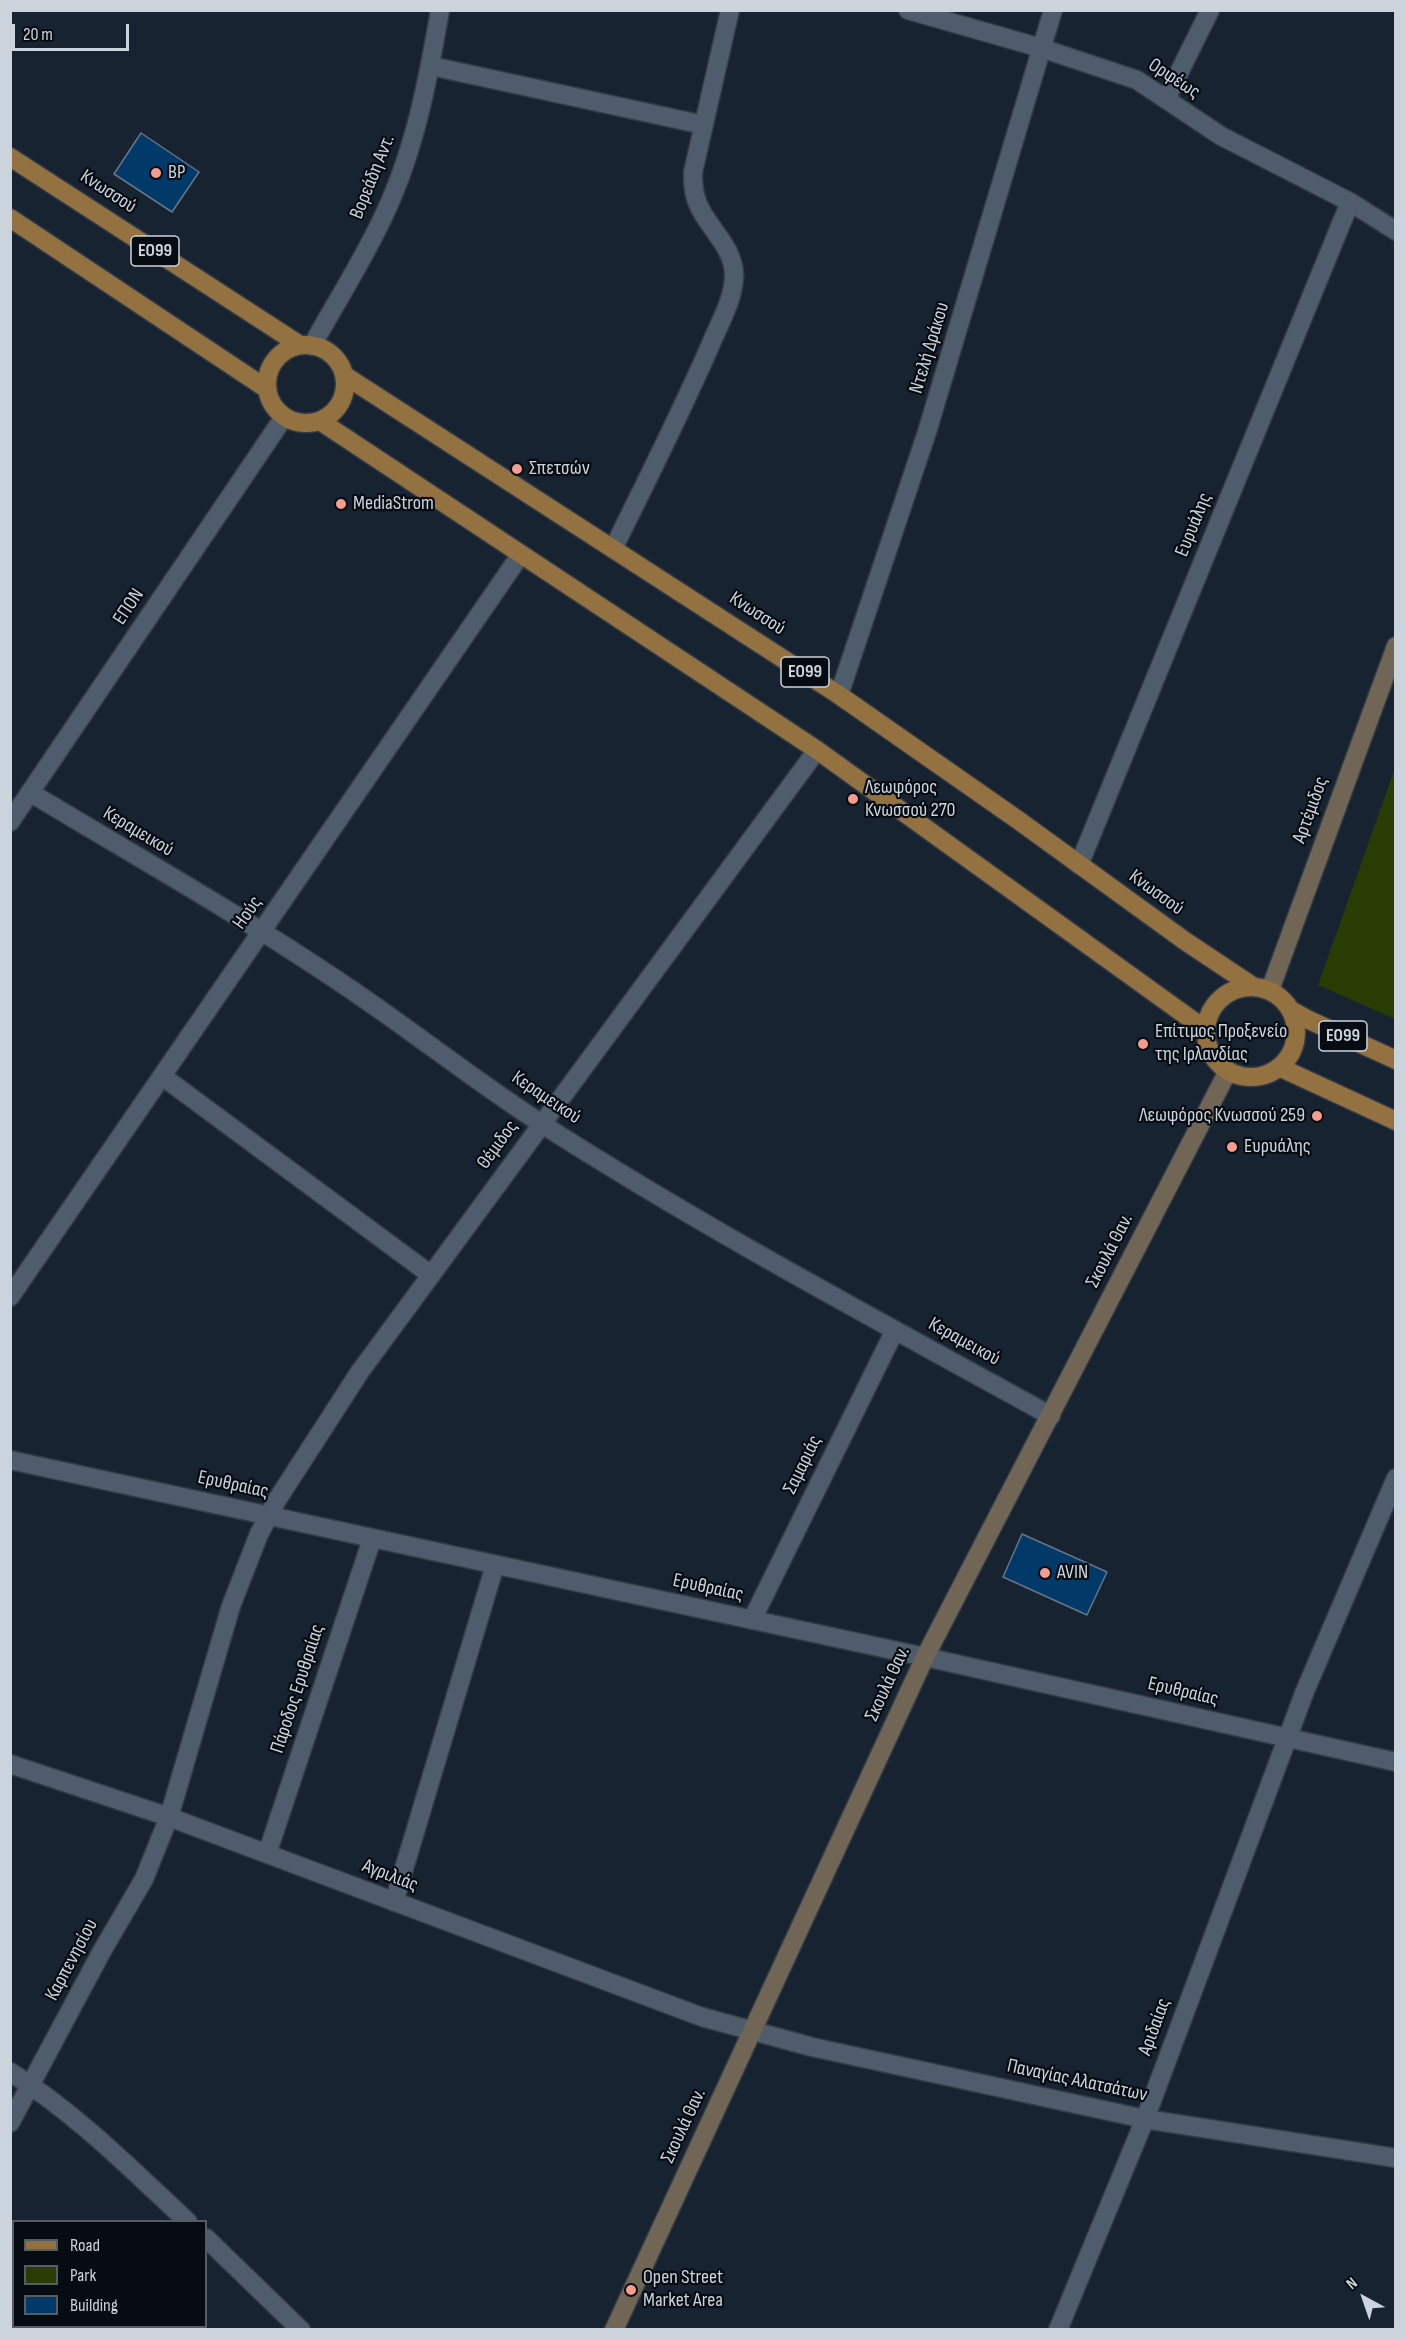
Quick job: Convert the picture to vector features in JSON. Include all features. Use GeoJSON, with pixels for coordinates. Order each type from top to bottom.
{"type":"FeatureCollection","features":[{"type":"Feature","properties":{"kind":"main road","name":"Κνωσσού"},"geometry":{"type":"LineString","coordinates":[[10,157],[306,345]]}},
{"type":"Feature","properties":{"kind":"main road","name":"ΕΟ99"},"geometry":{"type":"LineString","coordinates":[[10,218],[267,389],[272,405],[284,417]]}},
{"type":"Feature","properties":{"kind":"main road","name":"ΕΟ99"},"geometry":{"type":"LineString","coordinates":[[306,345],[321,348],[332,354],[340,363],[344,375]]}},
{"type":"Feature","properties":{"kind":"main road"},"geometry":{"type":"LineString","coordinates":[[267,389],[268,372],[274,362],[282,354],[306,345]]}},
{"type":"Feature","properties":{"kind":"main road","name":"Κνωσσού"},"geometry":{"type":"LineString","coordinates":[[344,375],[839,695],[999,806],[1185,941],[1262,989]]}},
{"type":"Feature","properties":{"kind":"main road"},"geometry":{"type":"LineString","coordinates":[[284,417],[302,423],[320,421],[336,410],[345,387],[344,375]]}},
{"type":"Feature","properties":{"kind":"main road"},"geometry":{"type":"LineString","coordinates":[[320,421],[817,750],[1206,1029]]}},
{"type":"Feature","properties":{"kind":"main road"},"geometry":{"type":"LineString","coordinates":[[1262,989],[1239,988],[1217,1002],[1209,1015],[1206,1042],[1218,1063],[1228,1071],[1248,1077],[1259,1076],[1279,1067],[1395,1120]]}},
{"type":"Feature","properties":{"kind":"main road","name":"ΕΟ99"},"geometry":{"type":"LineString","coordinates":[[1262,989],[1282,998],[1291,1010],[1296,1023],[1296,1036],[1287,1058],[1279,1067]]}},
{"type":"Feature","properties":{"kind":"main road","name":"ΕΟ99"},"geometry":{"type":"LineString","coordinates":[[1291,1010],[1395,1060]]}},
{"type":"Feature","properties":{"kind":"street","name":"Βορεάδη Αντ."},"geometry":{"type":"LineString","coordinates":[[306,345],[385,213],[411,145],[431,66],[440,10]]}},
{"type":"Feature","properties":{"kind":"street"},"geometry":{"type":"LineString","coordinates":[[613,549],[702,364],[732,290],[733,266],[729,253],[700,208],[695,196],[693,172],[730,10]]}},
{"type":"Feature","properties":{"kind":"street","name":"Ορφέως"},"geometry":{"type":"LineString","coordinates":[[908,10],[1041,48],[1137,80],[1221,136],[1350,202],[1395,231]]}},
{"type":"Feature","properties":{"kind":"street","name":"Ντελή Δράκου"},"geometry":{"type":"LineString","coordinates":[[839,695],[945,375],[1053,10]]}},
{"type":"Feature","properties":{"kind":"street"},"geometry":{"type":"LineString","coordinates":[[1166,99],[1210,10]]}},
{"type":"Feature","properties":{"kind":"street"},"geometry":{"type":"LineString","coordinates":[[431,66],[704,125]]}},
{"type":"Feature","properties":{"kind":"street","name":"Ευρυάλης"},"geometry":{"type":"LineString","coordinates":[[1079,865],[1350,202]]}},
{"type":"Feature","properties":{"kind":"street","name":"ΕΠΟΝ"},"geometry":{"type":"LineString","coordinates":[[10,822],[284,417]]}},
{"type":"Feature","properties":{"kind":"street","name":"Ηούς"},"geometry":{"type":"LineString","coordinates":[[10,1297],[522,554]]}},
{"type":"Feature","properties":{"kind":"street","name":"Αρτέμιδος"},"geometry":{"type":"LineString","coordinates":[[1262,989],[1395,646]]}},
{"type":"Feature","properties":{"kind":"street","name":"Θέμιδος"},"geometry":{"type":"LineString","coordinates":[[268,1516],[333,1410],[817,750]]}},
{"type":"Feature","properties":{"kind":"street","name":"Κεραμεικού"},"geometry":{"type":"LineString","coordinates":[[31,793],[262,932],[353,991],[542,1124],[688,1212],[1051,1416]]}},
{"type":"Feature","properties":{"kind":"street","name":"Σκουλά Θαν."},"geometry":{"type":"LineString","coordinates":[[614,2330],[925,1657],[1228,1071]]}},
{"type":"Feature","properties":{"kind":"street"},"geometry":{"type":"LineString","coordinates":[[162,1076],[430,1275]]}},
{"type":"Feature","properties":{"kind":"street","name":"Σαμαριάς"},"geometry":{"type":"LineString","coordinates":[[752,1620],[895,1330]]}},
{"type":"Feature","properties":{"kind":"street","name":"Ερυθραίας"},"geometry":{"type":"LineString","coordinates":[[10,1460],[925,1657],[1395,1762]]}},
{"type":"Feature","properties":{"kind":"street","name":"Αριδαίας"},"geometry":{"type":"LineString","coordinates":[[1058,2330],[1145,2119],[1287,1738],[1395,1478]]}},
{"type":"Feature","properties":{"kind":"street","name":"Καρπενησίου"},"geometry":{"type":"LineString","coordinates":[[11,2122],[102,1951],[144,1879],[169,1818],[231,1606],[268,1516]]}},
{"type":"Feature","properties":{"kind":"street","name":"Πάροδος Ερυθραίας"},"geometry":{"type":"LineString","coordinates":[[267,1854],[372,1539]]}},
{"type":"Feature","properties":{"kind":"street"},"geometry":{"type":"LineString","coordinates":[[394,1902],[495,1565]]}},
{"type":"Feature","properties":{"kind":"street","name":"Αγριλιάς"},"geometry":{"type":"LineString","coordinates":[[10,1764],[169,1818],[702,2017],[752,2032]]}},
{"type":"Feature","properties":{"kind":"street","name":"Παναγίας Αλατσάτων"},"geometry":{"type":"LineString","coordinates":[[752,2032],[813,2048],[1145,2119],[1395,2158]]}},
{"type":"Feature","properties":{"kind":"street"},"geometry":{"type":"LineString","coordinates":[[10,2072],[32,2085],[77,2120],[186,2220]]}},
{"type":"Feature","properties":{"kind":"street"},"geometry":{"type":"LineString","coordinates":[[207,2239],[301,2330]]}},
{"type":"Feature","properties":{"kind":"green space"},"geometry":{"type":"Polygon","coordinates":[[[1395,768],[1395,1019],[1318,985],[1395,768]]]}},
{"type":"Feature","properties":{"kind":"building"},"geometry":{"type":"Polygon","coordinates":[[[141,133],[199,172],[172,212],[114,174],[141,133]]]}},
{"type":"Feature","properties":{"kind":"building"},"geometry":{"type":"Polygon","coordinates":[[[1022,1534],[1107,1572],[1087,1615],[1003,1577],[1022,1534]]]}},
{"type":"Feature","properties":{"kind":"place","name":"BP"},"geometry":{"type":"Point","coordinates":[156,173]}},
{"type":"Feature","properties":{"kind":"place","name":"Σπετσών"},"geometry":{"type":"Point","coordinates":[517,469]}},
{"type":"Feature","properties":{"kind":"place","name":"MediaStrom"},"geometry":{"type":"Point","coordinates":[341,504]}},
{"type":"Feature","properties":{"kind":"place","name":"Λεωφόρος Κνωσσού 270"},"geometry":{"type":"Point","coordinates":[853,799]}},
{"type":"Feature","properties":{"kind":"place","name":"Επίτιμος Προξενείο της Ιρλανδίας"},"geometry":{"type":"Point","coordinates":[1143,1044]}},
{"type":"Feature","properties":{"kind":"place","name":"Λεωφόρος Κνωσσού 259"},"geometry":{"type":"Point","coordinates":[1317,1116]}},
{"type":"Feature","properties":{"kind":"place","name":"Ευρυάλης"},"geometry":{"type":"Point","coordinates":[1232,1147]}},
{"type":"Feature","properties":{"kind":"place","name":"AVIN"},"geometry":{"type":"Point","coordinates":[1045,1573]}},
{"type":"Feature","properties":{"kind":"place","name":"Open Street Market Area"},"geometry":{"type":"Point","coordinates":[631,2290]}}]}
